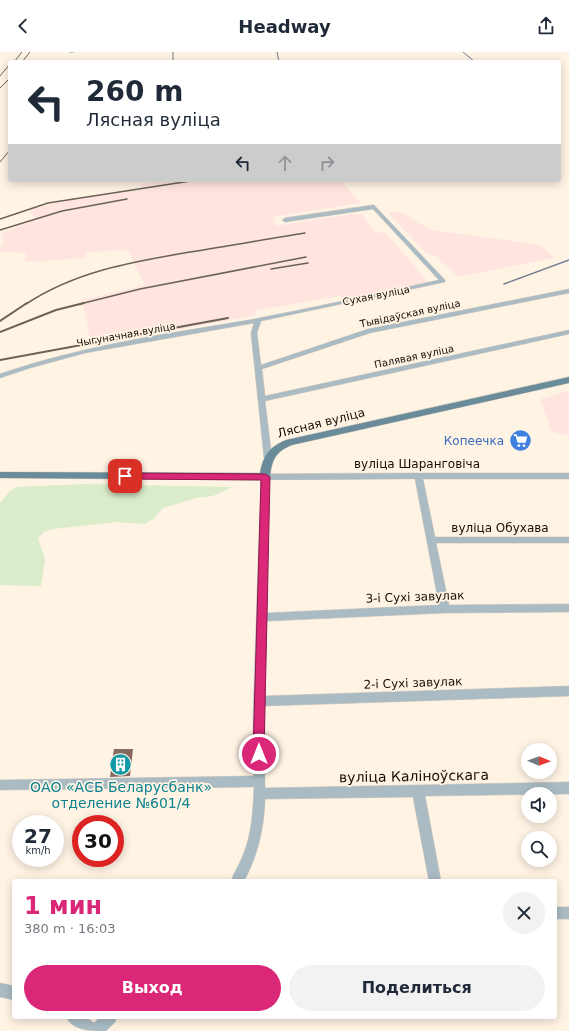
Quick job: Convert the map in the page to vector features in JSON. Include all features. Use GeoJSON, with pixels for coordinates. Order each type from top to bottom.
{"type":"FeatureCollection","features":[{"type":"Feature","properties":{"kind":"main road","name":"Лясная вуліца"},"geometry":{"type":"LineString","coordinates":[[268,458],[273,449],[289,442],[569,380]]}},
{"type":"Feature","properties":{"kind":"main road"},"geometry":{"type":"LineString","coordinates":[[0,475],[265,477],[268,458]]}},
{"type":"Feature","properties":{"kind":"street","name":"Сухая вуліца"},"geometry":{"type":"LineString","coordinates":[[258,320],[443,281],[374,207],[285,220]]}},
{"type":"Feature","properties":{"kind":"street","name":"Тывідаўская вуліца"},"geometry":{"type":"LineString","coordinates":[[259,368],[368,331],[569,291]]}},
{"type":"Feature","properties":{"kind":"street"},"geometry":{"type":"LineString","coordinates":[[258,320],[254,333],[268,458]]}},
{"type":"Feature","properties":{"kind":"street","name":"Чыгуначная вуліца"},"geometry":{"type":"LineString","coordinates":[[0,376],[34,363],[86,351],[258,320]]}},
{"type":"Feature","properties":{"kind":"street","name":"Палявая вуліца"},"geometry":{"type":"LineString","coordinates":[[262,399],[569,332]]}},
{"type":"Feature","properties":{"kind":"street"},"geometry":{"type":"LineString","coordinates":[[418,476],[445,609]]}},
{"type":"Feature","properties":{"kind":"street","name":"вуліца Шаранговіча"},"geometry":{"type":"LineString","coordinates":[[265,477],[569,476]]}},
{"type":"Feature","properties":{"kind":"street"},"geometry":{"type":"LineString","coordinates":[[238,879],[248,861],[255,836],[259,794],[259,701],[263,617],[265,477]]}},
{"type":"Feature","properties":{"kind":"street","name":"вуліца Обухава"},"geometry":{"type":"LineString","coordinates":[[431,540],[569,540]]}},
{"type":"Feature","properties":{"kind":"street","name":"3-і Сухі завулак"},"geometry":{"type":"LineString","coordinates":[[263,617],[445,609],[569,608]]}},
{"type":"Feature","properties":{"kind":"street","name":"2-і Сухі завулак"},"geometry":{"type":"LineString","coordinates":[[259,701],[569,691]]}},
{"type":"Feature","properties":{"kind":"street"},"geometry":{"type":"LineString","coordinates":[[0,785],[258,781]]}},
{"type":"Feature","properties":{"kind":"street","name":"вуліца Каліноўскага"},"geometry":{"type":"LineString","coordinates":[[259,794],[569,788]]}},
{"type":"Feature","properties":{"kind":"street"},"geometry":{"type":"LineString","coordinates":[[418,791],[435,879]]}},
{"type":"Feature","properties":{"kind":"street"},"geometry":{"type":"LineString","coordinates":[[557,914],[569,913]]}},
{"type":"Feature","properties":{"kind":"street"},"geometry":{"type":"LineString","coordinates":[[0,990],[12,993]]}},
{"type":"Feature","properties":{"kind":"street"},"geometry":{"type":"LineString","coordinates":[[76,1019],[92,1031]]}},
{"type":"Feature","properties":{"kind":"street"},"geometry":{"type":"LineString","coordinates":[[96,1031],[108,1019]]}},
{"type":"Feature","properties":{"kind":"shaded area"},"geometry":{"type":"Polygon","coordinates":[[[157,182],[342,182],[361,203],[272,217],[276,226],[352,214],[362,214],[376,233],[385,232],[428,282],[345,300],[339,296],[254,311],[256,315],[92,346],[82,300],[145,285],[128,250],[86,252],[85,258],[31,262],[24,261],[27,255],[25,253],[0,252],[0,247],[4,244],[1,233],[37,219],[30,212],[31,209],[74,199],[142,189],[140,184],[157,182]]]}},
{"type":"Feature","properties":{"kind":"shaded area"},"geometry":{"type":"Polygon","coordinates":[[[399,211],[431,230],[540,245],[554,258],[458,277],[436,256],[427,254],[388,213],[399,211]]]}},
{"type":"Feature","properties":{"kind":"shaded area"},"geometry":{"type":"Polygon","coordinates":[[[569,391],[569,436],[552,432],[540,399],[569,391]]]}},
{"type":"Feature","properties":{"kind":"green space"},"geometry":{"type":"Polygon","coordinates":[[[84,484],[232,487],[213,496],[196,498],[163,508],[153,519],[145,524],[117,522],[53,529],[44,532],[38,538],[45,560],[41,586],[0,585],[0,503],[10,491],[17,487],[84,484]]]}},
{"type":"Feature","properties":{"kind":"building","name":"ОАО «АСБ Беларусбанк» отделение №601/4"},"geometry":{"type":"Polygon","coordinates":[[[114,749],[133,749],[130,776],[110,777],[114,749]]]}},
{"type":"Feature","properties":{"kind":"waterway"},"geometry":{"type":"LineString","coordinates":[[173,52],[173,60]]}},
{"type":"Feature","properties":{"kind":"waterway"},"geometry":{"type":"LineString","coordinates":[[277,52],[279,60]]}},
{"type":"Feature","properties":{"kind":"waterway"},"geometry":{"type":"LineString","coordinates":[[463,52],[473,60]]}},
{"type":"Feature","properties":{"kind":"waterway"},"geometry":{"type":"LineString","coordinates":[[504,284],[569,260]]}},
{"type":"Feature","properties":{"kind":"railway"},"geometry":{"type":"LineString","coordinates":[[16,60],[22,52]]}},
{"type":"Feature","properties":{"kind":"railway"},"geometry":{"type":"LineString","coordinates":[[24,60],[30,52]]}},
{"type":"Feature","properties":{"kind":"railway"},"geometry":{"type":"LineString","coordinates":[[0,76],[8,66]]}},
{"type":"Feature","properties":{"kind":"railway"},"geometry":{"type":"LineString","coordinates":[[0,88],[8,80]]}},
{"type":"Feature","properties":{"kind":"railway"},"geometry":{"type":"LineString","coordinates":[[0,162],[8,152]]}},
{"type":"Feature","properties":{"kind":"railway"},"geometry":{"type":"LineString","coordinates":[[0,219],[48,203],[184,182]]}},
{"type":"Feature","properties":{"kind":"railway"},"geometry":{"type":"LineString","coordinates":[[0,230],[62,211],[127,199]]}},
{"type":"Feature","properties":{"kind":"railway"},"geometry":{"type":"LineString","coordinates":[[26,304],[65,283],[105,269],[168,256],[305,233]]}},
{"type":"Feature","properties":{"kind":"railway"},"geometry":{"type":"LineString","coordinates":[[0,332],[56,310],[140,289],[306,257]]}},
{"type":"Feature","properties":{"kind":"railway"},"geometry":{"type":"LineString","coordinates":[[271,269],[308,263]]}},
{"type":"Feature","properties":{"kind":"railway"},"geometry":{"type":"LineString","coordinates":[[0,321],[27,303]]}},
{"type":"Feature","properties":{"kind":"railway"},"geometry":{"type":"LineString","coordinates":[[0,360],[228,318]]}},
{"type":"Feature","properties":{"kind":"place","name":"Копеечка"},"geometry":{"type":"Point","coordinates":[520,441]}},
{"type":"Feature","properties":{"kind":"place","name":"ОАО «АСБ Беларусбанк» отделение №601/4"},"geometry":{"type":"Point","coordinates":[121,765]}},
{"type":"Feature","properties":{"kind":"route"},"geometry":{"type":"LineString","coordinates":[[125,476],[265,477],[259,754]]}}]}
